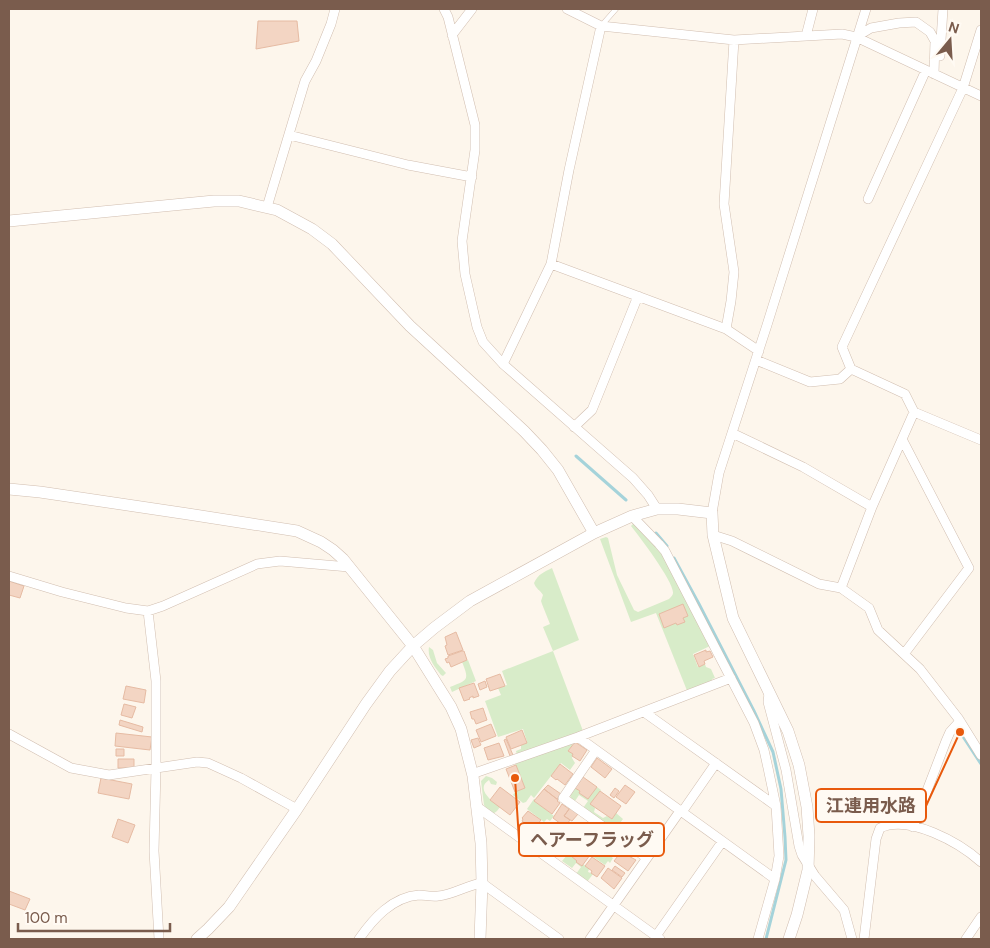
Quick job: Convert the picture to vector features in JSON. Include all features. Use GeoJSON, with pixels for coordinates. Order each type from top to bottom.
{"type":"FeatureCollection","features":[{"type":"Feature","properties":{"kind":"street"},"geometry":{"type":"LineString","coordinates":[[267,207],[305,82],[316,61],[335,9]]}},
{"type":"Feature","properties":{"kind":"street"},"geometry":{"type":"LineString","coordinates":[[452,36],[472,9]]}},
{"type":"Feature","properties":{"kind":"street"},"geometry":{"type":"LineString","coordinates":[[567,9],[601,26],[734,40],[842,34],[856,37],[981,96]]}},
{"type":"Feature","properties":{"kind":"street"},"geometry":{"type":"LineString","coordinates":[[806,36],[813,9]]}},
{"type":"Feature","properties":{"kind":"street"},"geometry":{"type":"LineString","coordinates":[[789,939],[807,879],[809,866],[807,807],[799,765],[788,731],[733,618],[713,535],[712,513],[719,473],[758,356],[866,9]]}},
{"type":"Feature","properties":{"kind":"street"},"geometry":{"type":"LineString","coordinates":[[868,198],[933,73],[943,9]]}},
{"type":"Feature","properties":{"kind":"street"},"geometry":{"type":"LineString","coordinates":[[446,12],[475,125],[472,177],[462,241],[465,274],[482,342],[503,364],[634,478],[657,509]]}},
{"type":"Feature","properties":{"kind":"street"},"geometry":{"type":"LineString","coordinates":[[856,37],[871,28],[916,22],[930,32],[935,41],[933,73]]}},
{"type":"Feature","properties":{"kind":"street"},"geometry":{"type":"LineString","coordinates":[[503,364],[551,264],[569,170],[601,26]]}},
{"type":"Feature","properties":{"kind":"street"},"geometry":{"type":"LineString","coordinates":[[981,30],[963,88],[842,347],[851,369],[905,394],[914,412],[981,440]]}},
{"type":"Feature","properties":{"kind":"street"},"geometry":{"type":"LineString","coordinates":[[726,328],[734,272],[724,204],[734,40]]}},
{"type":"Feature","properties":{"kind":"street"},"geometry":{"type":"LineString","coordinates":[[289,135],[408,165],[472,177]]}},
{"type":"Feature","properties":{"kind":"street"},"geometry":{"type":"LineString","coordinates":[[9,221],[214,201],[239,202],[277,210],[312,229],[332,244],[410,326],[524,431],[558,470],[594,533]]}},
{"type":"Feature","properties":{"kind":"street"},"geometry":{"type":"LineString","coordinates":[[551,264],[726,328],[758,356],[810,382],[840,379],[851,369]]}},
{"type":"Feature","properties":{"kind":"street"},"geometry":{"type":"LineString","coordinates":[[574,427],[592,410],[638,296]]}},
{"type":"Feature","properties":{"kind":"street"},"geometry":{"type":"LineString","coordinates":[[841,588],[872,507],[914,412]]}},
{"type":"Feature","properties":{"kind":"street"},"geometry":{"type":"LineString","coordinates":[[732,433],[803,467],[872,507]]}},
{"type":"Feature","properties":{"kind":"street"},"geometry":{"type":"LineString","coordinates":[[902,439],[969,568],[904,654]]}},
{"type":"Feature","properties":{"kind":"street"},"geometry":{"type":"LineString","coordinates":[[9,489],[50,493],[297,531],[321,542],[343,559],[412,646],[454,714],[463,736],[472,774],[481,843],[480,939]]}},
{"type":"Feature","properties":{"kind":"street"},"geometry":{"type":"LineString","coordinates":[[197,939],[229,907],[298,809],[366,704],[390,671],[412,646],[470,601],[594,533],[632,516],[657,509],[678,509],[712,513]]}},
{"type":"Feature","properties":{"kind":"street"},"geometry":{"type":"LineString","coordinates":[[632,516],[665,551],[754,724],[764,750],[776,806],[779,856],[758,939]]}},
{"type":"Feature","properties":{"kind":"street"},"geometry":{"type":"LineString","coordinates":[[713,535],[732,541],[820,584],[841,588],[869,608],[878,630],[920,668],[960,721],[981,755]]}},
{"type":"Feature","properties":{"kind":"street"},"geometry":{"type":"LineString","coordinates":[[9,576],[62,592],[126,608],[148,611],[257,564],[280,561],[349,567]]}},
{"type":"Feature","properties":{"kind":"street"},"geometry":{"type":"LineString","coordinates":[[148,611],[156,682],[154,851],[159,939]]}},
{"type":"Feature","properties":{"kind":"street"},"geometry":{"type":"LineString","coordinates":[[472,774],[578,737],[731,678]]}},
{"type":"Feature","properties":{"kind":"street"},"geometry":{"type":"LineString","coordinates":[[644,712],[776,806]]}},
{"type":"Feature","properties":{"kind":"street"},"geometry":{"type":"LineString","coordinates":[[913,827],[946,741],[950,732],[960,721]]}},
{"type":"Feature","properties":{"kind":"street"},"geometry":{"type":"LineString","coordinates":[[9,734],[71,768],[109,776],[197,762],[208,763],[241,778],[298,809]]}},
{"type":"Feature","properties":{"kind":"street"},"geometry":{"type":"LineString","coordinates":[[578,737],[774,879]]}},
{"type":"Feature","properties":{"kind":"street"},"geometry":{"type":"LineString","coordinates":[[596,750],[563,798],[647,858]]}},
{"type":"Feature","properties":{"kind":"street"},"geometry":{"type":"LineString","coordinates":[[590,939],[716,763]]}},
{"type":"Feature","properties":{"kind":"street"},"geometry":{"type":"LineString","coordinates":[[772,784],[784,782]]}},
{"type":"Feature","properties":{"kind":"street"},"geometry":{"type":"LineString","coordinates":[[476,806],[658,938],[722,842]]}},
{"type":"Feature","properties":{"kind":"street"},"geometry":{"type":"LineString","coordinates":[[864,939],[876,839],[880,828],[895,825],[924,829],[940,835],[967,850],[981,862]]}},
{"type":"Feature","properties":{"kind":"street"},"geometry":{"type":"LineString","coordinates":[[809,866],[815,876],[844,910],[852,939]]}},
{"type":"Feature","properties":{"kind":"street"},"geometry":{"type":"LineString","coordinates":[[359,939],[377,916],[402,899],[419,895],[437,896],[482,883]]}},
{"type":"Feature","properties":{"kind":"street"},"geometry":{"type":"LineString","coordinates":[[482,883],[559,939]]}},
{"type":"Feature","properties":{"kind":"street"},"geometry":{"type":"LineString","coordinates":[[966,939],[981,917]]}},
{"type":"Feature","properties":{"kind":"lane"},"geometry":{"type":"LineString","coordinates":[[601,26],[616,9]]}},
{"type":"Feature","properties":{"kind":"green space"},"geometry":{"type":"Polygon","coordinates":[[[633,524],[636,525],[663,556],[710,646],[693,654],[698,667],[705,664],[706,667],[711,669],[715,678],[712,679],[713,682],[688,693],[656,613],[631,622],[600,539],[608,538],[617,575],[634,610],[638,612],[669,599],[673,593],[672,587],[655,559],[631,526],[633,524]]]}},
{"type":"Feature","properties":{"kind":"green space"},"geometry":{"type":"Polygon","coordinates":[[[552,568],[579,640],[553,651],[543,627],[550,624],[541,601],[543,595],[534,583],[539,575],[552,568]]]}},
{"type":"Feature","properties":{"kind":"green space"},"geometry":{"type":"Polygon","coordinates":[[[429,647],[433,650],[437,663],[446,673],[443,676],[432,662],[429,655],[429,647]]]}},
{"type":"Feature","properties":{"kind":"green space"},"geometry":{"type":"Polygon","coordinates":[[[553,651],[583,731],[517,755],[516,751],[521,749],[521,745],[527,742],[523,729],[498,737],[485,701],[501,695],[498,688],[507,685],[502,671],[553,651]]]}},
{"type":"Feature","properties":{"kind":"green space"},"geometry":{"type":"Polygon","coordinates":[[[468,660],[476,681],[452,692],[450,687],[465,679],[466,673],[462,662],[468,660]]]}},
{"type":"Feature","properties":{"kind":"green space"},"geometry":{"type":"Polygon","coordinates":[[[575,740],[569,751],[573,754],[572,758],[575,763],[570,770],[561,763],[534,798],[531,795],[526,802],[523,803],[513,795],[515,792],[525,788],[514,761],[575,740]]]}},
{"type":"Feature","properties":{"kind":"green space"},"geometry":{"type":"Polygon","coordinates":[[[486,776],[497,782],[496,785],[491,784],[489,780],[485,783],[484,787],[486,795],[500,807],[493,814],[484,805],[481,781],[486,776]]]}},
{"type":"Feature","properties":{"kind":"green space"},"geometry":{"type":"Polygon","coordinates":[[[597,787],[601,790],[591,804],[595,808],[594,812],[603,818],[607,816],[612,819],[616,813],[623,819],[615,830],[583,808],[588,801],[579,795],[575,801],[571,798],[570,795],[575,788],[580,791],[579,793],[597,787]]]}},
{"type":"Feature","properties":{"kind":"green space"},"geometry":{"type":"Polygon","coordinates":[[[534,799],[554,816],[550,821],[547,819],[544,822],[527,809],[534,799]]]}},
{"type":"Feature","properties":{"kind":"green space"},"geometry":{"type":"Polygon","coordinates":[[[598,847],[613,858],[610,863],[608,861],[605,865],[592,856],[598,847]]]}},
{"type":"Feature","properties":{"kind":"green space"},"geometry":{"type":"Polygon","coordinates":[[[569,853],[576,862],[582,866],[583,864],[589,869],[588,872],[593,874],[587,882],[576,874],[581,867],[576,863],[572,868],[562,861],[569,853]]]}},
{"type":"Feature","properties":{"kind":"building"},"geometry":{"type":"Polygon","coordinates":[[[258,21],[297,21],[299,41],[256,49],[258,21]]]}},
{"type":"Feature","properties":{"kind":"building"},"geometry":{"type":"Polygon","coordinates":[[[9,581],[24,586],[20,598],[9,595],[9,581]]]}},
{"type":"Feature","properties":{"kind":"building"},"geometry":{"type":"Polygon","coordinates":[[[683,604],[688,616],[683,618],[685,622],[677,625],[676,623],[664,628],[659,614],[683,604]]]}},
{"type":"Feature","properties":{"kind":"building"},"geometry":{"type":"Polygon","coordinates":[[[456,632],[463,650],[448,655],[445,637],[456,632]]]}},
{"type":"Feature","properties":{"kind":"building"},"geometry":{"type":"Polygon","coordinates":[[[706,650],[706,652],[710,651],[713,657],[704,661],[705,664],[699,667],[694,655],[706,650]]]}},
{"type":"Feature","properties":{"kind":"building"},"geometry":{"type":"Polygon","coordinates":[[[464,651],[467,660],[451,667],[445,659],[464,651]]]}},
{"type":"Feature","properties":{"kind":"building"},"geometry":{"type":"Polygon","coordinates":[[[500,674],[505,686],[490,691],[486,679],[500,674]]]}},
{"type":"Feature","properties":{"kind":"building"},"geometry":{"type":"Polygon","coordinates":[[[485,681],[487,687],[480,690],[478,684],[485,681]]]}},
{"type":"Feature","properties":{"kind":"building"},"geometry":{"type":"Polygon","coordinates":[[[474,683],[479,696],[473,698],[473,696],[464,701],[459,688],[474,683]]]}},
{"type":"Feature","properties":{"kind":"building"},"geometry":{"type":"Polygon","coordinates":[[[126,686],[146,690],[144,703],[123,699],[126,686]]]}},
{"type":"Feature","properties":{"kind":"building"},"geometry":{"type":"Polygon","coordinates":[[[124,704],[136,707],[132,718],[121,715],[124,704]]]}},
{"type":"Feature","properties":{"kind":"building"},"geometry":{"type":"Polygon","coordinates":[[[483,708],[487,720],[476,724],[470,712],[483,708]]]}},
{"type":"Feature","properties":{"kind":"building"},"geometry":{"type":"Polygon","coordinates":[[[120,720],[143,727],[142,732],[119,725],[120,720]]]}},
{"type":"Feature","properties":{"kind":"building"},"geometry":{"type":"Polygon","coordinates":[[[491,724],[496,736],[481,742],[476,730],[491,724]]]}},
{"type":"Feature","properties":{"kind":"building"},"geometry":{"type":"Polygon","coordinates":[[[522,730],[527,743],[511,749],[506,737],[522,730]]]}},
{"type":"Feature","properties":{"kind":"building"},"geometry":{"type":"Polygon","coordinates":[[[116,733],[152,737],[150,750],[115,746],[116,733]]]}},
{"type":"Feature","properties":{"kind":"building"},"geometry":{"type":"Polygon","coordinates":[[[478,738],[481,745],[474,748],[471,740],[478,738]]]}},
{"type":"Feature","properties":{"kind":"building"},"geometry":{"type":"Polygon","coordinates":[[[506,739],[513,755],[510,756],[504,740],[506,739]]]}},
{"type":"Feature","properties":{"kind":"building"},"geometry":{"type":"Polygon","coordinates":[[[575,742],[587,750],[580,761],[568,751],[575,742]]]}},
{"type":"Feature","properties":{"kind":"building"},"geometry":{"type":"Polygon","coordinates":[[[499,743],[504,756],[488,760],[484,748],[499,743]]]}},
{"type":"Feature","properties":{"kind":"building"},"geometry":{"type":"Polygon","coordinates":[[[116,749],[124,749],[124,756],[116,756],[116,749]]]}},
{"type":"Feature","properties":{"kind":"building"},"geometry":{"type":"Polygon","coordinates":[[[597,758],[612,769],[605,778],[591,767],[597,758]]]}},
{"type":"Feature","properties":{"kind":"building"},"geometry":{"type":"Polygon","coordinates":[[[118,759],[134,759],[134,768],[118,768],[118,759]]]}},
{"type":"Feature","properties":{"kind":"building"},"geometry":{"type":"Polygon","coordinates":[[[560,764],[573,774],[565,785],[551,776],[560,764]]]}},
{"type":"Feature","properties":{"kind":"building"},"geometry":{"type":"Polygon","coordinates":[[[516,765],[525,788],[515,792],[506,769],[516,765]]]}},
{"type":"Feature","properties":{"kind":"building"},"geometry":{"type":"Polygon","coordinates":[[[583,777],[597,787],[588,799],[575,788],[583,777]]]}},
{"type":"Feature","properties":{"kind":"building"},"geometry":{"type":"Polygon","coordinates":[[[101,778],[132,784],[129,799],[98,793],[101,778]]]}},
{"type":"Feature","properties":{"kind":"building"},"geometry":{"type":"Polygon","coordinates":[[[548,785],[561,794],[557,799],[544,789],[548,785]]]}},
{"type":"Feature","properties":{"kind":"building"},"geometry":{"type":"Polygon","coordinates":[[[625,785],[635,792],[626,804],[616,797],[625,785]]]}},
{"type":"Feature","properties":{"kind":"building"},"geometry":{"type":"Polygon","coordinates":[[[500,787],[520,802],[510,815],[490,800],[500,787]]]}},
{"type":"Feature","properties":{"kind":"building"},"geometry":{"type":"Polygon","coordinates":[[[615,788],[619,791],[614,798],[610,795],[615,788]]]}},
{"type":"Feature","properties":{"kind":"building"},"geometry":{"type":"Polygon","coordinates":[[[544,789],[560,803],[552,814],[534,801],[544,789]]]}},
{"type":"Feature","properties":{"kind":"building"},"geometry":{"type":"Polygon","coordinates":[[[600,791],[621,806],[612,819],[590,804],[600,791]]]}},
{"type":"Feature","properties":{"kind":"building"},"geometry":{"type":"Polygon","coordinates":[[[562,804],[569,809],[564,816],[570,820],[565,827],[553,818],[562,804]]]}},
{"type":"Feature","properties":{"kind":"building"},"geometry":{"type":"Polygon","coordinates":[[[570,808],[578,814],[572,821],[564,816],[570,808]]]}},
{"type":"Feature","properties":{"kind":"building"},"geometry":{"type":"Polygon","coordinates":[[[528,811],[541,820],[533,830],[522,821],[522,818],[528,811]]]}},
{"type":"Feature","properties":{"kind":"building"},"geometry":{"type":"Polygon","coordinates":[[[118,819],[135,825],[128,843],[112,837],[118,819]]]}},
{"type":"Feature","properties":{"kind":"building"},"geometry":{"type":"Polygon","coordinates":[[[543,823],[559,832],[551,843],[536,832],[543,823]]]}},
{"type":"Feature","properties":{"kind":"building"},"geometry":{"type":"Polygon","coordinates":[[[576,845],[590,855],[582,866],[570,854],[576,845]]]}},
{"type":"Feature","properties":{"kind":"building"},"geometry":{"type":"Polygon","coordinates":[[[621,852],[636,860],[628,871],[614,861],[621,852]]]}},
{"type":"Feature","properties":{"kind":"building"},"geometry":{"type":"Polygon","coordinates":[[[592,857],[605,866],[597,877],[585,866],[592,857]]]}},
{"type":"Feature","properties":{"kind":"building"},"geometry":{"type":"Polygon","coordinates":[[[615,866],[625,873],[622,877],[612,870],[615,866]]]}},
{"type":"Feature","properties":{"kind":"building"},"geometry":{"type":"Polygon","coordinates":[[[608,868],[622,878],[614,889],[601,878],[608,868]]]}},
{"type":"Feature","properties":{"kind":"building"},"geometry":{"type":"Polygon","coordinates":[[[9,891],[30,899],[25,910],[9,904],[9,891]]]}},
{"type":"Feature","properties":{"kind":"waterway"},"geometry":{"type":"LineString","coordinates":[[576,456],[626,500]]}},
{"type":"Feature","properties":{"kind":"waterway"},"geometry":{"type":"LineString","coordinates":[[656,533],[667,546]]}},
{"type":"Feature","properties":{"kind":"waterway"},"geometry":{"type":"LineString","coordinates":[[674,558],[754,711],[773,752],[781,789],[786,860],[766,939]]}},
{"type":"Feature","properties":{"kind":"waterway"},"geometry":{"type":"LineString","coordinates":[[960,732],[981,764]]}},
{"type":"Feature","properties":{"kind":"place","name":"江連用水路"},"geometry":{"type":"Point","coordinates":[960,732]}},
{"type":"Feature","properties":{"kind":"place","name":"ヘアーフラッグ"},"geometry":{"type":"Point","coordinates":[515,778]}}]}
